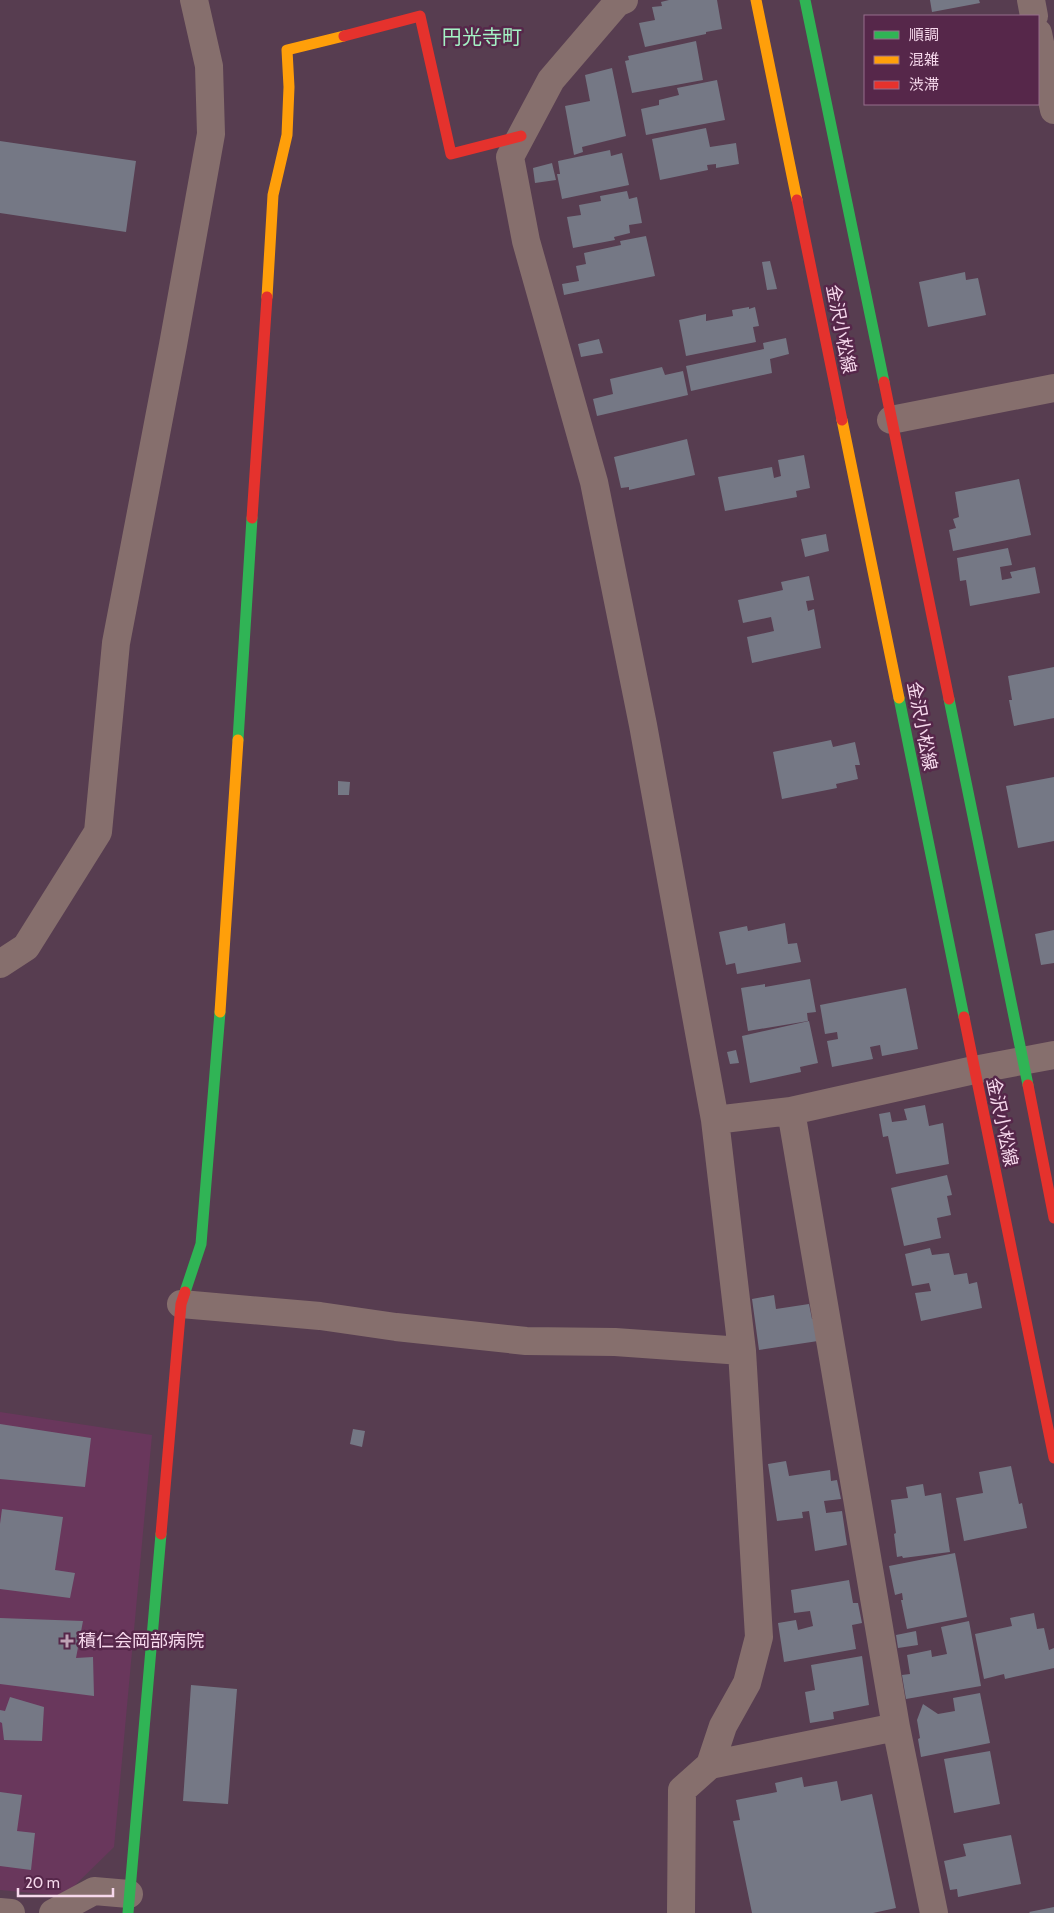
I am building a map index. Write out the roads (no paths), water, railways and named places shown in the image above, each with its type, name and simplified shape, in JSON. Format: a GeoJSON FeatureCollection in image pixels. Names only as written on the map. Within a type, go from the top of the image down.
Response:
{"type":"FeatureCollection","features":[{"type":"Feature","properties":{"kind":"main road","name":"金沢小松線"},"geometry":{"type":"LineString","coordinates":[[756,0],[1054,1458]]}},
{"type":"Feature","properties":{"kind":"main road","name":"金沢小松線"},"geometry":{"type":"LineString","coordinates":[[805,0],[1024,1062],[1054,1218]]}},
{"type":"Feature","properties":{"kind":"main road"},"geometry":{"type":"LineString","coordinates":[[129,1903],[181,1304],[202,1244],[226,950],[273,195],[287,135],[289,88],[287,50],[420,16],[451,154],[521,136]]}},
{"type":"Feature","properties":{"kind":"street"},"geometry":{"type":"LineString","coordinates":[[0,964],[26,947],[98,832],[116,643],[211,134],[209,66],[194,0]]}},
{"type":"Feature","properties":{"kind":"street"},"geometry":{"type":"LineString","coordinates":[[624,0],[617,3],[551,80],[510,158],[524,232],[594,482],[642,725],[715,1120],[742,1352],[759,1637],[747,1683],[723,1726],[710,1765],[682,1790],[681,1913]]}},
{"type":"Feature","properties":{"kind":"street"},"geometry":{"type":"LineString","coordinates":[[1031,0],[1034,15]]}},
{"type":"Feature","properties":{"kind":"street"},"geometry":{"type":"LineString","coordinates":[[1039,38],[1054,110]]}},
{"type":"Feature","properties":{"kind":"street"},"geometry":{"type":"LineString","coordinates":[[891,420],[1054,388]]}},
{"type":"Feature","properties":{"kind":"street"},"geometry":{"type":"LineString","coordinates":[[715,1120],[791,1111],[974,1070],[1054,1056]]}},
{"type":"Feature","properties":{"kind":"street"},"geometry":{"type":"LineString","coordinates":[[791,1111],[896,1727],[934,1913]]}},
{"type":"Feature","properties":{"kind":"street"},"geometry":{"type":"LineString","coordinates":[[181,1304],[320,1316],[396,1327],[526,1341],[615,1342],[742,1352]]}},
{"type":"Feature","properties":{"kind":"street"},"geometry":{"type":"LineString","coordinates":[[710,1765],[896,1727]]}},
{"type":"Feature","properties":{"kind":"street"},"geometry":{"type":"LineString","coordinates":[[53,1913],[72,1906],[94,1891],[129,1903]]}},
{"type":"Feature","properties":{"kind":"street"},"geometry":{"type":"LineString","coordinates":[[0,1912],[11,1913]]}},
{"type":"Feature","properties":{"kind":"place","name":"積仁会岡部病院"},"geometry":{"type":"Point","coordinates":[67,1641]}},
{"type":"Feature","properties":{"kind":"district","name":"円光寺町"},"geometry":{"type":"Point","coordinates":[482,37]}}]}
